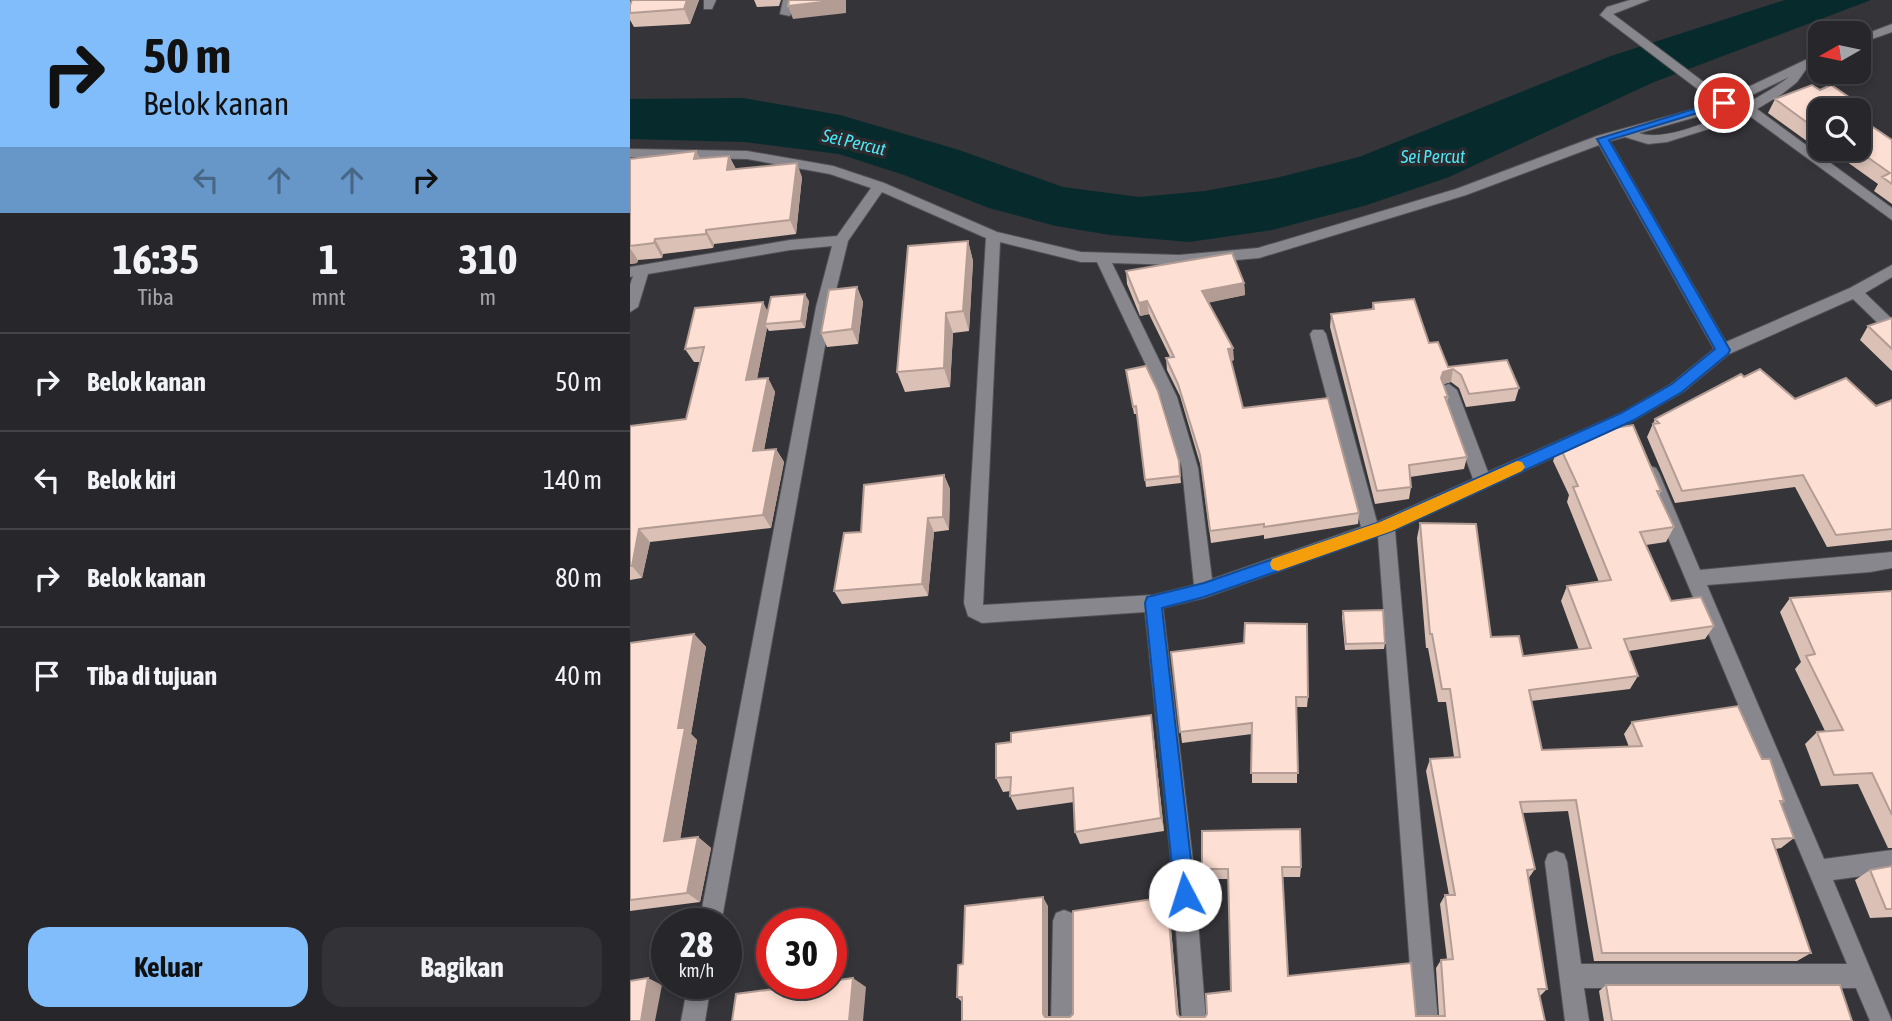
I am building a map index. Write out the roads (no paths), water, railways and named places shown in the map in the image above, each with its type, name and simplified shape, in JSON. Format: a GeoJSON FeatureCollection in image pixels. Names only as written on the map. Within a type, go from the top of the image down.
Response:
{"type":"FeatureCollection","features":[{"type":"Feature","properties":{"kind":"street"},"geometry":{"type":"LineString","coordinates":[[786,14],[789,0]]}},
{"type":"Feature","properties":{"kind":"street"},"geometry":{"type":"LineString","coordinates":[[1643,0],[1606,12],[1609,18],[1724,103]]}},
{"type":"Feature","properties":{"kind":"street"},"geometry":{"type":"LineString","coordinates":[[1871,36],[1892,28]]}},
{"type":"Feature","properties":{"kind":"street"},"geometry":{"type":"LineString","coordinates":[[630,153],[747,155],[833,170],[993,236],[1103,259],[1179,260],[1259,253],[1461,192],[1602,139],[1724,103],[1808,62]]}},
{"type":"Feature","properties":{"kind":"street"},"geometry":{"type":"LineString","coordinates":[[1626,132],[1640,139],[1661,139],[1750,110],[1796,80],[1802,65]]}},
{"type":"Feature","properties":{"kind":"street"},"geometry":{"type":"LineString","coordinates":[[1750,110],[1892,215]]}},
{"type":"Feature","properties":{"kind":"street"},"geometry":{"type":"LineString","coordinates":[[1602,139],[1723,350]]}},
{"type":"Feature","properties":{"kind":"street"},"geometry":{"type":"LineString","coordinates":[[713,908],[824,307],[841,240],[879,187]]}},
{"type":"Feature","properties":{"kind":"street"},"geometry":{"type":"LineString","coordinates":[[993,236],[973,603],[975,610],[982,615],[1153,603],[1204,590],[1378,529],[1627,417],[1677,388],[1723,350],[1856,292],[1892,270]]}},
{"type":"Feature","properties":{"kind":"street"},"geometry":{"type":"LineString","coordinates":[[630,307],[636,271],[790,245],[841,240]]}},
{"type":"Feature","properties":{"kind":"street"},"geometry":{"type":"LineString","coordinates":[[1103,259],[1169,397],[1190,468],[1204,590]]}},
{"type":"Feature","properties":{"kind":"street"},"geometry":{"type":"LineString","coordinates":[[1856,292],[1892,328]]}},
{"type":"Feature","properties":{"kind":"street"},"geometry":{"type":"LineString","coordinates":[[1318,334],[1378,529],[1426,1021]]}},
{"type":"Feature","properties":{"kind":"street"},"geometry":{"type":"LineString","coordinates":[[1448,390],[1483,483]]}},
{"type":"Feature","properties":{"kind":"street"},"geometry":{"type":"LineString","coordinates":[[1627,417],[1882,1021]]}},
{"type":"Feature","properties":{"kind":"street"},"geometry":{"type":"LineString","coordinates":[[1695,578],[1892,560]]}},
{"type":"Feature","properties":{"kind":"street"},"geometry":{"type":"LineString","coordinates":[[1153,603],[1183,870],[1194,1021]]}},
{"type":"Feature","properties":{"kind":"street"},"geometry":{"type":"LineString","coordinates":[[1818,871],[1892,861]]}},
{"type":"Feature","properties":{"kind":"street"},"geometry":{"type":"LineString","coordinates":[[1556,862],[1577,1021]]}},
{"type":"Feature","properties":{"kind":"street"},"geometry":{"type":"LineString","coordinates":[[1063,1021],[1064,921]]}},
{"type":"Feature","properties":{"kind":"street"},"geometry":{"type":"LineString","coordinates":[[1571,976],[1863,976]]}},
{"type":"Feature","properties":{"kind":"street"},"geometry":{"type":"LineString","coordinates":[[693,1021],[697,999]]}},
{"type":"Feature","properties":{"kind":"water","name":"Sei Percut"},"geometry":{"type":"Polygon","coordinates":[[[1785,0],[1871,0],[1815,21],[1808,21],[1808,24],[1654,82],[1449,177],[1367,205],[1272,230],[1189,242],[1110,235],[1056,226],[989,208],[904,175],[839,154],[745,142],[630,139],[630,99],[743,98],[840,115],[959,150],[1063,187],[1139,197],[1205,191],[1276,178],[1359,157],[1611,56],[1785,0]]]}}]}
